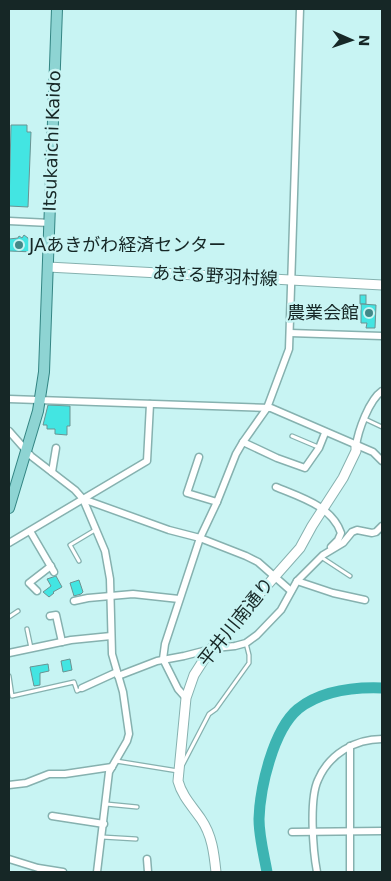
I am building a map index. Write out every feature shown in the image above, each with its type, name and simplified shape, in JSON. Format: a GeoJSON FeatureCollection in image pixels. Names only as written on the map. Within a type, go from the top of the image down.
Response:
{"type":"FeatureCollection","features":[{"type":"Feature","properties":{"kind":"main road","name":"Itsukaichi Kaido"},"geometry":{"type":"LineString","coordinates":[[9,508],[11,495],[27,450],[41,400],[50,223],[57,9]]}},
{"type":"Feature","properties":{"kind":"street"},"geometry":{"type":"LineString","coordinates":[[186,698],[178,689],[163,659],[165,644],[200,538],[217,502],[233,460],[267,408],[289,349],[300,9]]}},
{"type":"Feature","properties":{"kind":"street"},"geometry":{"type":"LineString","coordinates":[[9,222],[50,223]]}},
{"type":"Feature","properties":{"kind":"street","name":"あきる野羽村線"},"geometry":{"type":"LineString","coordinates":[[48,267],[382,285]]}},
{"type":"Feature","properties":{"kind":"street"},"geometry":{"type":"LineString","coordinates":[[290,333],[382,336]]}},
{"type":"Feature","properties":{"kind":"street","name":"平井川南通り"},"geometry":{"type":"LineString","coordinates":[[216,872],[211,839],[202,820],[182,794],[178,781],[186,698],[194,675],[210,650],[273,576],[300,548],[343,478],[356,451],[358,434],[364,419],[378,394],[382,392]]}},
{"type":"Feature","properties":{"kind":"street"},"geometry":{"type":"LineString","coordinates":[[9,400],[267,408],[376,454],[382,461]]}},
{"type":"Feature","properties":{"kind":"street"},"geometry":{"type":"LineString","coordinates":[[9,543],[147,461],[150,404]]}},
{"type":"Feature","properties":{"kind":"street"},"geometry":{"type":"LineString","coordinates":[[9,431],[31,456],[75,490],[83,499],[106,551],[110,579],[112,654],[123,692],[129,734],[109,772],[97,872]]}},
{"type":"Feature","properties":{"kind":"street"},"geometry":{"type":"LineString","coordinates":[[243,442],[277,458],[305,468],[319,448],[325,433]]}},
{"type":"Feature","properties":{"kind":"street"},"geometry":{"type":"LineString","coordinates":[[52,472],[56,448]]}},
{"type":"Feature","properties":{"kind":"street"},"geometry":{"type":"LineString","coordinates":[[199,458],[187,493],[217,502]]}},
{"type":"Feature","properties":{"kind":"street"},"geometry":{"type":"LineString","coordinates":[[82,688],[163,659],[246,643],[257,635],[281,610],[297,581],[338,540],[341,534],[331,516],[309,500],[276,487]]}},
{"type":"Feature","properties":{"kind":"street"},"geometry":{"type":"LineString","coordinates":[[83,499],[169,530],[200,538],[254,560],[291,591]]}},
{"type":"Feature","properties":{"kind":"street"},"geometry":{"type":"LineString","coordinates":[[322,556],[343,543],[352,532],[357,530],[372,533],[382,526]]}},
{"type":"Feature","properties":{"kind":"street"},"geometry":{"type":"LineString","coordinates":[[30,531],[52,569],[29,583],[37,591]]}},
{"type":"Feature","properties":{"kind":"street"},"geometry":{"type":"LineString","coordinates":[[297,581],[365,600]]}},
{"type":"Feature","properties":{"kind":"street"},"geometry":{"type":"LineString","coordinates":[[74,601],[133,594],[179,600]]}},
{"type":"Feature","properties":{"kind":"street"},"geometry":{"type":"LineString","coordinates":[[50,616],[56,615],[62,642]]}},
{"type":"Feature","properties":{"kind":"street"},"geometry":{"type":"LineString","coordinates":[[9,653],[62,642],[112,636]]}},
{"type":"Feature","properties":{"kind":"street"},"geometry":{"type":"LineString","coordinates":[[317,872],[313,852],[313,809],[317,782],[325,767],[340,752],[350,746],[370,739],[382,739]]}},
{"type":"Feature","properties":{"kind":"street"},"geometry":{"type":"LineString","coordinates":[[350,746],[350,872]]}},
{"type":"Feature","properties":{"kind":"street"},"geometry":{"type":"LineString","coordinates":[[9,785],[26,783],[49,774],[65,774],[112,767]]}},
{"type":"Feature","properties":{"kind":"street"},"geometry":{"type":"LineString","coordinates":[[52,816],[104,824]]}},
{"type":"Feature","properties":{"kind":"street"},"geometry":{"type":"LineString","coordinates":[[292,832],[382,832]]}},
{"type":"Feature","properties":{"kind":"street"},"geometry":{"type":"LineString","coordinates":[[147,858],[148,872]]}},
{"type":"Feature","properties":{"kind":"street"},"geometry":{"type":"LineString","coordinates":[[9,859],[38,868],[63,872]]}},
{"type":"Feature","properties":{"kind":"lane"},"geometry":{"type":"LineString","coordinates":[[364,419],[382,427]]}},
{"type":"Feature","properties":{"kind":"lane"},"geometry":{"type":"LineString","coordinates":[[292,436],[319,448]]}},
{"type":"Feature","properties":{"kind":"lane"},"geometry":{"type":"LineString","coordinates":[[80,561],[70,545],[96,529]]}},
{"type":"Feature","properties":{"kind":"lane"},"geometry":{"type":"LineString","coordinates":[[322,556],[350,576]]}},
{"type":"Feature","properties":{"kind":"lane"},"geometry":{"type":"LineString","coordinates":[[9,617],[18,611]]}},
{"type":"Feature","properties":{"kind":"lane"},"geometry":{"type":"LineString","coordinates":[[28,628],[31,649]]}},
{"type":"Feature","properties":{"kind":"lane"},"geometry":{"type":"LineString","coordinates":[[116,761],[178,771],[209,714],[216,709],[249,663],[246,643]]}},
{"type":"Feature","properties":{"kind":"lane"},"geometry":{"type":"LineString","coordinates":[[9,676],[12,696],[74,682],[76,692],[82,688]]}},
{"type":"Feature","properties":{"kind":"lane"},"geometry":{"type":"LineString","coordinates":[[106,804],[137,807]]}},
{"type":"Feature","properties":{"kind":"lane"},"geometry":{"type":"LineString","coordinates":[[102,837],[136,839]]}},
{"type":"Feature","properties":{"kind":"building"},"geometry":{"type":"Polygon","coordinates":[[[11,125],[27,125],[27,132],[31,132],[28,207],[9,206],[11,125]]]}},
{"type":"Feature","properties":{"kind":"building"},"geometry":{"type":"Polygon","coordinates":[[[24,235],[28,238],[34,252],[9,251],[9,239],[18,238],[19,236],[22,238],[24,235]]]}},
{"type":"Feature","properties":{"kind":"building"},"geometry":{"type":"Polygon","coordinates":[[[360,295],[366,295],[366,304],[360,304],[360,295]]]}},
{"type":"Feature","properties":{"kind":"building"},"geometry":{"type":"Polygon","coordinates":[[[361,304],[376,305],[375,328],[366,328],[367,323],[361,323],[361,304]]]}},
{"type":"Feature","properties":{"kind":"building"},"geometry":{"type":"Polygon","coordinates":[[[48,405],[70,406],[70,426],[67,426],[67,435],[55,434],[55,429],[47,429],[47,425],[43,425],[48,405]]]}},
{"type":"Feature","properties":{"kind":"building"},"geometry":{"type":"Polygon","coordinates":[[[56,576],[62,587],[53,592],[49,597],[43,592],[51,586],[47,579],[56,576]]]}},
{"type":"Feature","properties":{"kind":"building"},"geometry":{"type":"Polygon","coordinates":[[[79,580],[83,592],[74,596],[70,583],[79,580]]]}},
{"type":"Feature","properties":{"kind":"building"},"geometry":{"type":"Polygon","coordinates":[[[70,659],[72,670],[63,672],[61,661],[70,659]]]}},
{"type":"Feature","properties":{"kind":"building"},"geometry":{"type":"Polygon","coordinates":[[[48,664],[49,671],[40,673],[40,685],[34,686],[30,667],[48,664]]]}},
{"type":"Feature","properties":{"kind":"waterway"},"geometry":{"type":"LineString","coordinates":[[267,872],[260,832],[260,806],[270,760],[275,745],[289,718],[307,703],[327,694],[349,689],[382,688]]}},
{"type":"Feature","properties":{"kind":"place","name":"JAあきがわ経済センター"},"geometry":{"type":"Point","coordinates":[19,245]}},
{"type":"Feature","properties":{"kind":"place","name":"農業会館"},"geometry":{"type":"Point","coordinates":[369,313]}}]}
